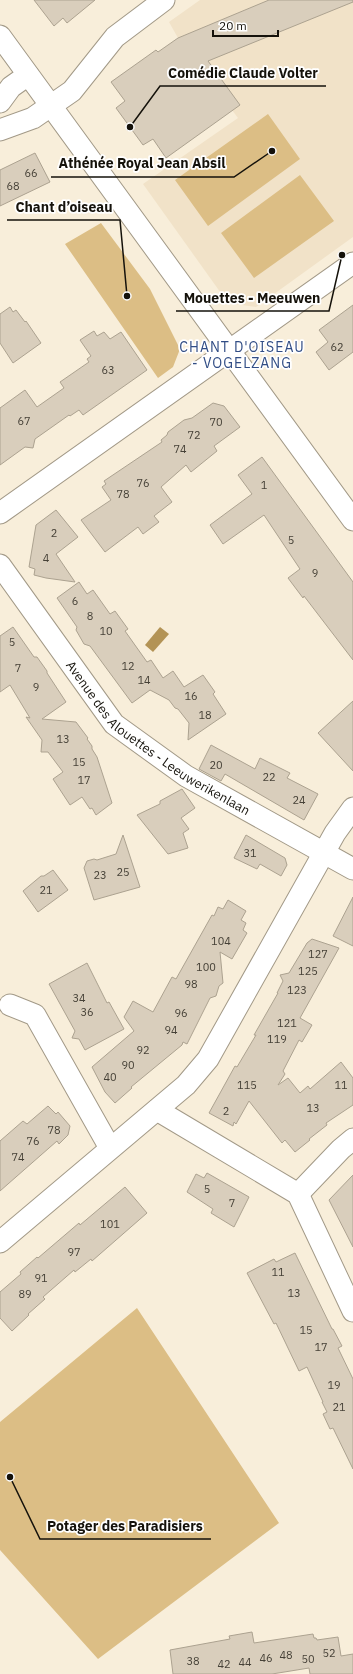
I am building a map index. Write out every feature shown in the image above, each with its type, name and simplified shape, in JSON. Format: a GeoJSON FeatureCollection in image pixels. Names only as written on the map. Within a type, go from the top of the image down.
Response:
{"type":"FeatureCollection","features":[{"type":"Feature","properties":{"kind":"street"},"geometry":{"type":"LineString","coordinates":[[0,130],[33,118],[72,91],[115,37],[164,0]]}},
{"type":"Feature","properties":{"kind":"street"},"geometry":{"type":"LineString","coordinates":[[0,36],[353,520]]}},
{"type":"Feature","properties":{"kind":"street"},"geometry":{"type":"LineString","coordinates":[[0,102],[11,87],[28,75]]}},
{"type":"Feature","properties":{"kind":"street"},"geometry":{"type":"LineString","coordinates":[[0,513],[353,263]]}},
{"type":"Feature","properties":{"kind":"street","name":"Avenue des Alouettes - Leeuwerikenlaan"},"geometry":{"type":"LineString","coordinates":[[0,565],[114,724],[186,776],[353,869]]}},
{"type":"Feature","properties":{"kind":"street"},"geometry":{"type":"LineString","coordinates":[[0,1242],[186,1085],[208,1059],[335,833],[353,808]]}},
{"type":"Feature","properties":{"kind":"street"},"geometry":{"type":"LineString","coordinates":[[10,1005],[36,1015],[110,1148]]}},
{"type":"Feature","properties":{"kind":"street"},"geometry":{"type":"LineString","coordinates":[[157,1110],[298,1194],[353,1311]]}},
{"type":"Feature","properties":{"kind":"street"},"geometry":{"type":"LineString","coordinates":[[298,1194],[353,1139]]}},
{"type":"Feature","properties":{"kind":"shaded area"},"geometry":{"type":"Polygon","coordinates":[[[200,0],[353,0],[353,237],[256,307],[228,303],[143,184],[238,118],[178,38],[169,22],[200,0]]]}},
{"type":"Feature","properties":{"kind":"shaded area"},"geometry":{"type":"Polygon","coordinates":[[[268,114],[300,159],[208,226],[175,180],[268,114]]]}},
{"type":"Feature","properties":{"kind":"shaded area"},"geometry":{"type":"Polygon","coordinates":[[[300,175],[334,221],[254,278],[221,233],[300,175]]]}},
{"type":"Feature","properties":{"kind":"shaded area"},"geometry":{"type":"Polygon","coordinates":[[[101,223],[150,289],[180,349],[173,367],[158,378],[65,244],[101,223]]]}},
{"type":"Feature","properties":{"kind":"shaded area"},"geometry":{"type":"Polygon","coordinates":[[[160,627],[169,634],[153,652],[145,645],[160,627]]]}},
{"type":"Feature","properties":{"kind":"shaded area"},"geometry":{"type":"Polygon","coordinates":[[[137,1308],[279,1523],[98,1659],[0,1550],[0,1422],[137,1308]]]}},
{"type":"Feature","properties":{"kind":"building"},"geometry":{"type":"Polygon","coordinates":[[[34,0],[95,0],[67,23],[63,18],[54,26],[34,0]]]}},
{"type":"Feature","properties":{"kind":"building"},"geometry":{"type":"Polygon","coordinates":[[[269,0],[353,0],[353,2],[208,61],[240,105],[166,158],[153,139],[143,145],[116,108],[125,101],[111,82],[156,50],[158,52],[178,38],[269,0]]]}},
{"type":"Feature","properties":{"kind":"building"},"geometry":{"type":"Polygon","coordinates":[[[35,153],[50,182],[0,206],[0,170],[35,153]]]}},
{"type":"Feature","properties":{"kind":"building"},"geometry":{"type":"Polygon","coordinates":[[[353,305],[353,352],[329,370],[316,352],[328,342],[319,330],[353,305]]]}},
{"type":"Feature","properties":{"kind":"building"},"geometry":{"type":"Polygon","coordinates":[[[10,307],[13,312],[16,310],[25,322],[26,321],[41,343],[13,363],[0,343],[0,314],[10,307]]]}},
{"type":"Feature","properties":{"kind":"building"},"geometry":{"type":"Polygon","coordinates":[[[94,331],[97,336],[104,332],[110,339],[121,332],[147,370],[83,415],[79,410],[70,416],[69,415],[35,439],[33,448],[25,447],[0,465],[0,408],[25,390],[37,407],[64,388],[60,382],[89,362],[87,359],[91,356],[80,340],[94,331]]]}},
{"type":"Feature","properties":{"kind":"building"},"geometry":{"type":"Polygon","coordinates":[[[213,403],[224,406],[240,427],[214,446],[217,451],[191,472],[186,465],[161,487],[172,502],[154,516],[159,522],[143,534],[138,527],[105,552],[81,520],[111,500],[102,487],[106,484],[104,481],[162,442],[161,440],[167,435],[168,432],[184,420],[192,418],[213,403]]]}},
{"type":"Feature","properties":{"kind":"building"},"geometry":{"type":"Polygon","coordinates":[[[262,457],[353,582],[353,660],[304,596],[303,598],[288,578],[300,569],[264,515],[223,544],[210,525],[252,494],[238,475],[262,457]]]}},
{"type":"Feature","properties":{"kind":"building"},"geometry":{"type":"Polygon","coordinates":[[[56,510],[78,537],[56,554],[75,582],[34,575],[35,569],[29,567],[36,525],[56,510]]]}},
{"type":"Feature","properties":{"kind":"building"},"geometry":{"type":"Polygon","coordinates":[[[79,582],[87,594],[93,590],[110,614],[115,611],[128,629],[125,631],[147,662],[151,660],[163,678],[173,671],[184,687],[203,675],[215,692],[213,694],[226,714],[188,740],[189,723],[169,700],[150,690],[132,703],[90,646],[84,644],[76,630],[77,627],[57,598],[79,582]]]}},
{"type":"Feature","properties":{"kind":"building"},"geometry":{"type":"Polygon","coordinates":[[[13,627],[34,657],[37,657],[47,671],[66,702],[42,719],[76,722],[88,738],[87,739],[97,757],[112,803],[96,815],[82,797],[70,805],[53,779],[63,772],[48,752],[41,752],[42,740],[26,717],[30,718],[10,685],[0,692],[0,636],[13,627]]]}},
{"type":"Feature","properties":{"kind":"building"},"geometry":{"type":"Polygon","coordinates":[[[353,701],[353,771],[318,733],[353,701]]]}},
{"type":"Feature","properties":{"kind":"building"},"geometry":{"type":"Polygon","coordinates":[[[211,745],[255,769],[260,758],[290,773],[287,778],[318,794],[304,820],[225,774],[221,781],[199,769],[211,745]]]}},
{"type":"Feature","properties":{"kind":"building"},"geometry":{"type":"Polygon","coordinates":[[[182,789],[195,808],[181,818],[189,829],[183,833],[188,848],[168,854],[137,815],[160,804],[160,801],[182,789]]]}},
{"type":"Feature","properties":{"kind":"building"},"geometry":{"type":"Polygon","coordinates":[[[123,835],[140,887],[94,900],[84,868],[87,861],[94,859],[97,860],[116,854],[123,835]]]}},
{"type":"Feature","properties":{"kind":"building"},"geometry":{"type":"Polygon","coordinates":[[[246,835],[285,858],[287,865],[281,876],[260,864],[257,869],[234,858],[246,835]]]}},
{"type":"Feature","properties":{"kind":"building"},"geometry":{"type":"Polygon","coordinates":[[[53,870],[68,890],[38,912],[23,891],[41,876],[44,876],[53,870]]]}},
{"type":"Feature","properties":{"kind":"building"},"geometry":{"type":"Polygon","coordinates":[[[353,897],[353,946],[333,936],[353,897]]]}},
{"type":"Feature","properties":{"kind":"building"},"geometry":{"type":"Polygon","coordinates":[[[228,900],[246,911],[241,920],[246,923],[243,930],[247,933],[232,959],[220,952],[223,983],[219,986],[216,996],[210,998],[187,1044],[183,1042],[182,1045],[131,1087],[132,1088],[115,1103],[105,1092],[92,1067],[134,1031],[124,1017],[133,1001],[153,1012],[172,977],[176,979],[212,915],[214,916],[218,907],[223,909],[228,900]]]}},
{"type":"Feature","properties":{"kind":"building"},"geometry":{"type":"Polygon","coordinates":[[[312,939],[339,948],[300,1018],[312,1025],[302,1042],[299,1040],[283,1071],[285,1074],[278,1085],[288,1078],[300,1093],[308,1086],[310,1089],[341,1062],[353,1078],[353,1105],[326,1123],[327,1125],[295,1152],[285,1140],[282,1143],[249,1101],[236,1124],[234,1122],[233,1126],[209,1113],[235,1066],[237,1067],[256,1035],[254,1035],[278,993],[283,981],[280,975],[289,973],[307,943],[312,939]]]}},
{"type":"Feature","properties":{"kind":"building"},"geometry":{"type":"Polygon","coordinates":[[[87,963],[107,1003],[109,1002],[124,1029],[85,1050],[79,1039],[72,1038],[75,1031],[49,984],[87,963]]]}},
{"type":"Feature","properties":{"kind":"building"},"geometry":{"type":"Polygon","coordinates":[[[48,1106],[56,1114],[58,1112],[70,1126],[68,1135],[59,1144],[57,1141],[0,1191],[0,1141],[23,1121],[27,1124],[48,1106]]]}},
{"type":"Feature","properties":{"kind":"building"},"geometry":{"type":"Polygon","coordinates":[[[207,1173],[249,1197],[234,1227],[211,1213],[213,1209],[187,1192],[196,1174],[204,1178],[207,1173]]]}},
{"type":"Feature","properties":{"kind":"building"},"geometry":{"type":"Polygon","coordinates":[[[353,1175],[353,1247],[329,1200],[353,1175]]]}},
{"type":"Feature","properties":{"kind":"building"},"geometry":{"type":"Polygon","coordinates":[[[125,1187],[147,1213],[92,1261],[91,1259],[75,1272],[74,1270],[43,1297],[45,1299],[12,1331],[0,1318],[0,1292],[21,1274],[20,1272],[37,1257],[38,1258],[79,1223],[80,1225],[125,1187]]]}},
{"type":"Feature","properties":{"kind":"building"},"geometry":{"type":"Polygon","coordinates":[[[295,1253],[332,1329],[342,1346],[338,1348],[353,1379],[353,1469],[333,1428],[330,1429],[323,1414],[327,1412],[307,1367],[299,1371],[276,1323],[274,1324],[247,1273],[274,1259],[276,1262],[295,1253]]]}},
{"type":"Feature","properties":{"kind":"building"},"geometry":{"type":"Polygon","coordinates":[[[252,1632],[254,1643],[313,1634],[314,1638],[317,1640],[338,1637],[341,1656],[353,1654],[353,1674],[310,1674],[309,1668],[272,1674],[173,1674],[170,1650],[230,1639],[229,1636],[252,1632]]]}},
{"type":"Feature","properties":{"kind":"place","name":"Comédie Claude Volter"},"geometry":{"type":"Point","coordinates":[130,127]}},
{"type":"Feature","properties":{"kind":"place","name":"Athénée Royal Jean Absil"},"geometry":{"type":"Point","coordinates":[272,151]}},
{"type":"Feature","properties":{"kind":"place","name":"Mouettes - Meeuwen"},"geometry":{"type":"Point","coordinates":[342,255]}},
{"type":"Feature","properties":{"kind":"place","name":"Chant d’oiseau"},"geometry":{"type":"Point","coordinates":[127,296]}},
{"type":"Feature","properties":{"kind":"place","name":"Potager des Paradisiers"},"geometry":{"type":"Point","coordinates":[10,1477]}},
{"type":"Feature","properties":{"kind":"district","name":"CHANT D'OISEAU - VOGELZANG"},"geometry":{"type":"Point","coordinates":[242,356]}}]}
